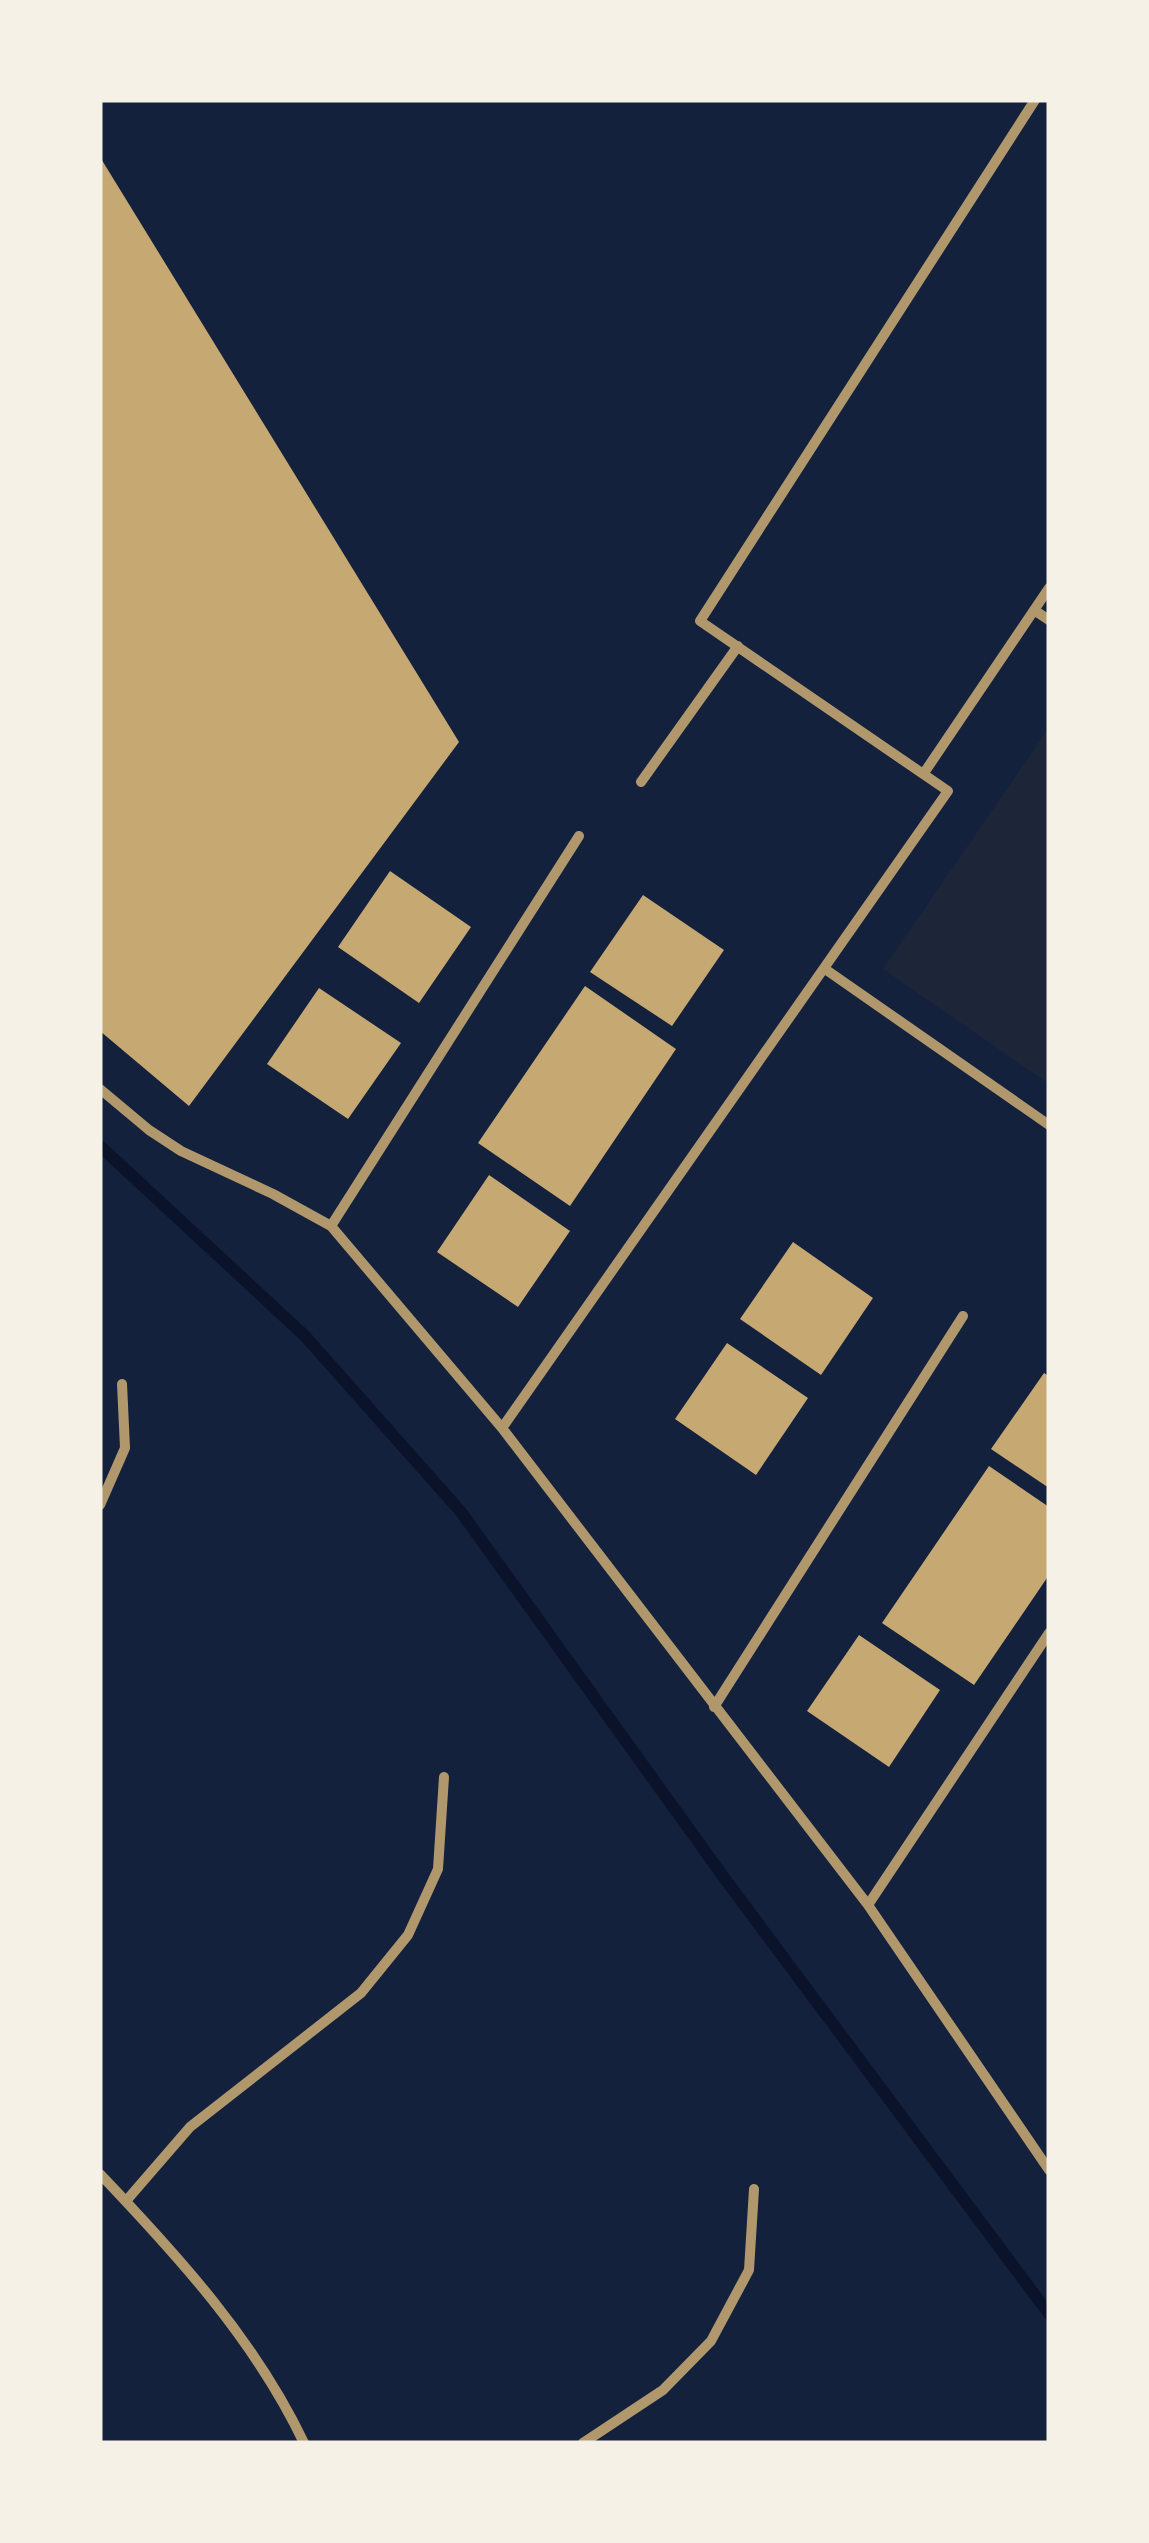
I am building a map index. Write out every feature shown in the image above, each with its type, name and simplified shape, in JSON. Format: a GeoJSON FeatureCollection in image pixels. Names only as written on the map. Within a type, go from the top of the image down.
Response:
{"type":"FeatureCollection","features":[{"type":"Feature","properties":{"kind":"street"},"geometry":{"type":"LineString","coordinates":[[502,1428],[948,791],[700,621],[1035,100]]}},
{"type":"Feature","properties":{"kind":"street"},"geometry":{"type":"LineString","coordinates":[[924,773],[1049,588]]}},
{"type":"Feature","properties":{"kind":"street"},"geometry":{"type":"LineString","coordinates":[[1034,610],[1049,620]]}},
{"type":"Feature","properties":{"kind":"street"},"geometry":{"type":"LineString","coordinates":[[641,782],[738,646]]}},
{"type":"Feature","properties":{"kind":"street"},"geometry":{"type":"LineString","coordinates":[[330,1226],[579,836]]}},
{"type":"Feature","properties":{"kind":"street"},"geometry":{"type":"LineString","coordinates":[[826,968],[1049,1125]]}},
{"type":"Feature","properties":{"kind":"street"},"geometry":{"type":"LineString","coordinates":[[100,1089],[148,1130],[180,1151],[273,1194],[330,1226],[502,1428],[868,1906],[1049,2170]]}},
{"type":"Feature","properties":{"kind":"street"},"geometry":{"type":"LineString","coordinates":[[714,1708],[963,1316]]}},
{"type":"Feature","properties":{"kind":"street"},"geometry":{"type":"LineString","coordinates":[[100,1505],[125,1448],[122,1384]]}},
{"type":"Feature","properties":{"kind":"street"},"geometry":{"type":"LineString","coordinates":[[868,1906],[1049,1633]]}},
{"type":"Feature","properties":{"kind":"street"},"geometry":{"type":"LineString","coordinates":[[126,2202],[190,2127],[361,1993],[408,1934],[438,1869],[444,1777]]}},
{"type":"Feature","properties":{"kind":"street"},"geometry":{"type":"LineString","coordinates":[[100,2174],[234,2324],[281,2394],[304,2443]]}},
{"type":"Feature","properties":{"kind":"street"},"geometry":{"type":"LineString","coordinates":[[582,2443],[663,2390],[711,2341],[749,2270],[754,2190]]}},
{"type":"Feature","properties":{"kind":"shaded area"},"geometry":{"type":"Polygon","coordinates":[[[1049,728],[1049,1084],[883,969],[1049,728]]]}},
{"type":"Feature","properties":{"kind":"building"},"geometry":{"type":"Polygon","coordinates":[[[100,157],[459,742],[189,1106],[100,1031],[100,157]]]}},
{"type":"Feature","properties":{"kind":"building"},"geometry":{"type":"Polygon","coordinates":[[[390,871],[471,927],[419,1003],[338,947],[390,871]]]}},
{"type":"Feature","properties":{"kind":"building"},"geometry":{"type":"Polygon","coordinates":[[[643,895],[724,950],[672,1026],[590,972],[643,895]]]}},
{"type":"Feature","properties":{"kind":"building"},"geometry":{"type":"Polygon","coordinates":[[[585,986],[676,1049],[570,1206],[478,1143],[585,986]]]}},
{"type":"Feature","properties":{"kind":"building"},"geometry":{"type":"Polygon","coordinates":[[[319,988],[401,1043],[348,1119],[267,1064],[319,988]]]}},
{"type":"Feature","properties":{"kind":"building"},"geometry":{"type":"Polygon","coordinates":[[[489,1175],[570,1231],[518,1307],[437,1252],[489,1175]]]}},
{"type":"Feature","properties":{"kind":"building"},"geometry":{"type":"Polygon","coordinates":[[[793,1242],[873,1298],[821,1375],[740,1319],[793,1242]]]}},
{"type":"Feature","properties":{"kind":"building"},"geometry":{"type":"Polygon","coordinates":[[[727,1343],[808,1398],[756,1475],[675,1419],[727,1343]]]}},
{"type":"Feature","properties":{"kind":"building"},"geometry":{"type":"Polygon","coordinates":[[[1044,1373],[1049,1376],[1049,1488],[991,1449],[1044,1373]]]}},
{"type":"Feature","properties":{"kind":"building"},"geometry":{"type":"Polygon","coordinates":[[[989,1466],[1049,1507],[1049,1575],[974,1685],[882,1623],[989,1466]]]}},
{"type":"Feature","properties":{"kind":"building"},"geometry":{"type":"Polygon","coordinates":[[[859,1635],[940,1690],[889,1767],[807,1711],[859,1635]]]}},
{"type":"Feature","properties":{"kind":"waterway"},"geometry":{"type":"LineString","coordinates":[[100,1146],[305,1336],[461,1512],[725,1879],[1049,2314]]}}]}
